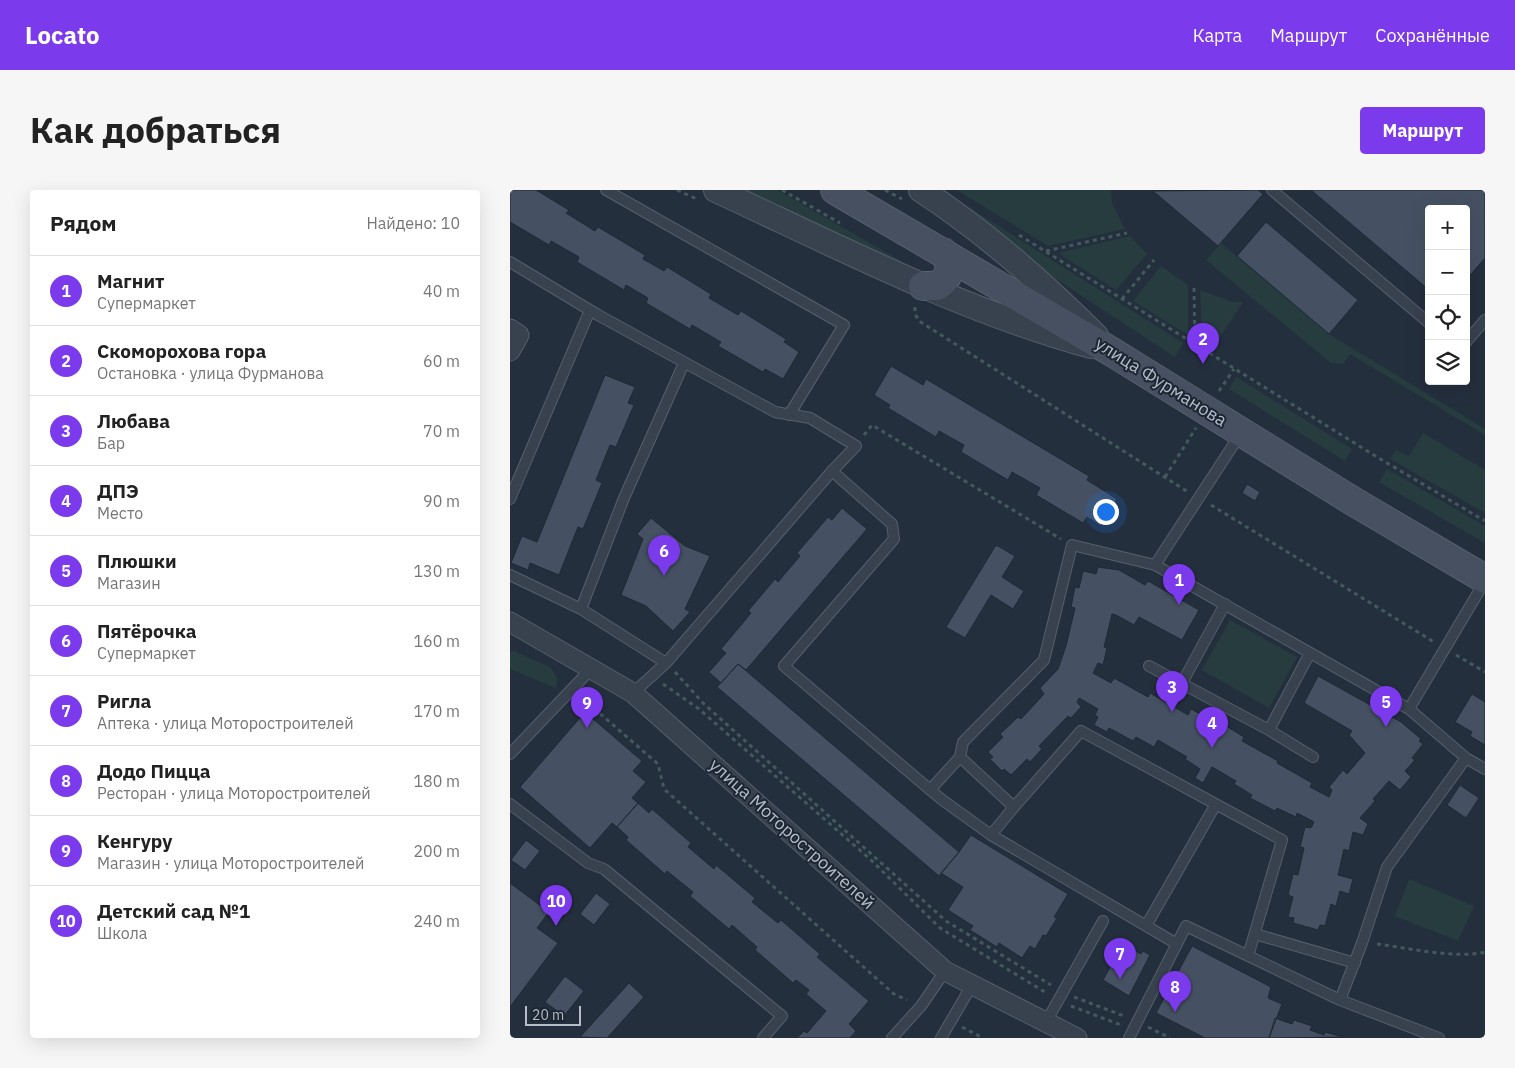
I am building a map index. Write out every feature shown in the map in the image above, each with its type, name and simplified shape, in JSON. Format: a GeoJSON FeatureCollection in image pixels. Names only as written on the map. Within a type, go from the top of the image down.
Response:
{"type":"FeatureCollection","features":[{"type":"Feature","properties":{"kind":"main road","name":"улица Фурманова"},"geometry":{"type":"LineString","coordinates":[[835,190],[944,252],[1112,352],[1351,500],[1485,580]]}},
{"type":"Feature","properties":{"kind":"main road"},"geometry":{"type":"LineString","coordinates":[[922,286],[938,286],[947,277],[950,271],[944,252]]}},
{"type":"Feature","properties":{"kind":"street"},"geometry":{"type":"LineString","coordinates":[[716,190],[922,286],[968,305],[1053,336],[1112,352]]}},
{"type":"Feature","properties":{"kind":"street"},"geometry":{"type":"LineString","coordinates":[[921,190],[1013,258],[1057,297],[1112,352]]}},
{"type":"Feature","properties":{"kind":"street"},"geometry":{"type":"LineString","coordinates":[[944,252],[958,252],[968,244],[970,231],[966,223]]}},
{"type":"Feature","properties":{"kind":"street"},"geometry":{"type":"LineString","coordinates":[[510,329],[519,335],[510,351]]}},
{"type":"Feature","properties":{"kind":"street","name":"улица Моторостроителей"},"geometry":{"type":"LineString","coordinates":[[510,624],[633,693],[945,971],[1077,1038]]}},
{"type":"Feature","properties":{"kind":"lane"},"geometry":{"type":"LineString","coordinates":[[606,190],[844,325],[789,415]]}},
{"type":"Feature","properties":{"kind":"lane"},"geometry":{"type":"LineString","coordinates":[[1272,190],[1425,320]]}},
{"type":"Feature","properties":{"kind":"lane"},"geometry":{"type":"LineString","coordinates":[[510,262],[590,310],[775,412],[810,418],[856,446],[832,471],[666,663],[633,693]]}},
{"type":"Feature","properties":{"kind":"lane"},"geometry":{"type":"LineString","coordinates":[[510,499],[590,310]]}},
{"type":"Feature","properties":{"kind":"lane"},"geometry":{"type":"LineString","coordinates":[[1468,340],[1485,320]]}},
{"type":"Feature","properties":{"kind":"lane"},"geometry":{"type":"LineString","coordinates":[[581,609],[624,498],[684,363]]}},
{"type":"Feature","properties":{"kind":"lane"},"geometry":{"type":"LineString","coordinates":[[1155,565],[1241,432]]}},
{"type":"Feature","properties":{"kind":"lane"},"geometry":{"type":"LineString","coordinates":[[832,471],[892,524],[894,539],[784,666],[930,790],[991,835],[1177,944]]}},
{"type":"Feature","properties":{"kind":"lane"},"geometry":{"type":"LineString","coordinates":[[930,790],[960,757],[963,742],[1044,660],[1072,545],[1155,565],[1408,709],[1466,758],[1485,770]]}},
{"type":"Feature","properties":{"kind":"lane"},"geometry":{"type":"LineString","coordinates":[[510,574],[581,609],[666,663]]}},
{"type":"Feature","properties":{"kind":"lane"},"geometry":{"type":"LineString","coordinates":[[1408,709],[1485,580]]}},
{"type":"Feature","properties":{"kind":"lane"},"geometry":{"type":"LineString","coordinates":[[1182,683],[1225,604]]}},
{"type":"Feature","properties":{"kind":"lane"},"geometry":{"type":"LineString","coordinates":[[1270,730],[1310,653]]}},
{"type":"Feature","properties":{"kind":"lane"},"geometry":{"type":"LineString","coordinates":[[1149,666],[1270,730],[1313,756]]}},
{"type":"Feature","properties":{"kind":"lane"},"geometry":{"type":"LineString","coordinates":[[510,754],[591,669]]}},
{"type":"Feature","properties":{"kind":"lane"},"geometry":{"type":"LineString","coordinates":[[991,835],[1081,731],[1282,840],[1248,956]]}},
{"type":"Feature","properties":{"kind":"lane"},"geometry":{"type":"LineString","coordinates":[[960,757],[1014,807]]}},
{"type":"Feature","properties":{"kind":"lane"},"geometry":{"type":"LineString","coordinates":[[1340,1000],[1388,867],[1466,758]]}},
{"type":"Feature","properties":{"kind":"lane"},"geometry":{"type":"LineString","coordinates":[[510,804],[588,863],[604,869],[782,1016],[762,1038]]}},
{"type":"Feature","properties":{"kind":"lane"},"geometry":{"type":"LineString","coordinates":[[1146,926],[1216,804]]}},
{"type":"Feature","properties":{"kind":"lane"},"geometry":{"type":"LineString","coordinates":[[1046,1022],[1103,921]]}},
{"type":"Feature","properties":{"kind":"lane"},"geometry":{"type":"LineString","coordinates":[[1133,1029],[1186,926],[1340,1000],[1439,1038]]}},
{"type":"Feature","properties":{"kind":"lane"},"geometry":{"type":"LineString","coordinates":[[1255,934],[1354,963]]}},
{"type":"Feature","properties":{"kind":"lane"},"geometry":{"type":"LineString","coordinates":[[892,1038],[921,1006],[945,971]]}},
{"type":"Feature","properties":{"kind":"lane"},"geometry":{"type":"LineString","coordinates":[[941,1038],[972,985]]}},
{"type":"Feature","properties":{"kind":"path"},"geometry":{"type":"LineString","coordinates":[[1013,231],[1377,457],[1485,521]]}},
{"type":"Feature","properties":{"kind":"path"},"geometry":{"type":"LineString","coordinates":[[1046,251],[1127,233]]}},
{"type":"Feature","properties":{"kind":"path"},"geometry":{"type":"LineString","coordinates":[[1122,299],[1154,260]]}},
{"type":"Feature","properties":{"kind":"path"},"geometry":{"type":"LineString","coordinates":[[1194,288],[1195,344]]}},
{"type":"Feature","properties":{"kind":"path"},"geometry":{"type":"LineString","coordinates":[[856,446],[872,425],[1072,545]]}},
{"type":"Feature","properties":{"kind":"path"},"geometry":{"type":"LineString","coordinates":[[666,663],[704,704],[946,921],[1060,996],[1133,1029]]}},
{"type":"Feature","properties":{"kind":"path"},"geometry":{"type":"LineString","coordinates":[[652,676],[699,709],[871,860],[940,928],[1060,996],[1133,1029],[1170,1038]]}},
{"type":"Feature","properties":{"kind":"path"},"geometry":{"type":"LineString","coordinates":[[572,689],[658,764],[664,789],[894,994],[921,1006]]}},
{"type":"Feature","properties":{"kind":"path"},"geometry":{"type":"LineString","coordinates":[[1362,943],[1454,954],[1485,952]]}},
{"type":"Feature","properties":{"kind":"path"},"geometry":{"type":"LineString","coordinates":[[951,1021],[983,1038]]}},
{"type":"Feature","properties":{"kind":"green space"},"geometry":{"type":"Polygon","coordinates":[[[742,190],[777,190],[912,267],[907,267],[742,190]]]}},
{"type":"Feature","properties":{"kind":"green space"},"geometry":{"type":"Polygon","coordinates":[[[957,190],[1111,190],[1112,203],[1125,229],[1048,246],[957,190]]]}},
{"type":"Feature","properties":{"kind":"green space"},"geometry":{"type":"Polygon","coordinates":[[[967,206],[1183,343],[1175,357],[1036,266],[965,209],[967,206]]]}},
{"type":"Feature","properties":{"kind":"green space"},"geometry":{"type":"Polygon","coordinates":[[[1130,236],[1147,254],[1116,290],[1058,253],[1130,236]]]}},
{"type":"Feature","properties":{"kind":"green space"},"geometry":{"type":"Polygon","coordinates":[[[1221,243],[1329,334],[1485,429],[1485,435],[1350,354],[1343,364],[1331,363],[1206,260],[1221,243]]]}},
{"type":"Feature","properties":{"kind":"green space"},"geometry":{"type":"Polygon","coordinates":[[[1161,266],[1188,285],[1188,335],[1133,301],[1161,266]]]}},
{"type":"Feature","properties":{"kind":"green space"},"geometry":{"type":"Polygon","coordinates":[[[1200,290],[1233,302],[1243,302],[1212,350],[1202,344],[1200,290]]]}},
{"type":"Feature","properties":{"kind":"green space"},"geometry":{"type":"Polygon","coordinates":[[[1236,377],[1352,449],[1345,461],[1229,389],[1236,377]]]}},
{"type":"Feature","properties":{"kind":"green space"},"geometry":{"type":"Polygon","coordinates":[[[1423,433],[1485,470],[1485,513],[1390,459],[1396,450],[1409,456],[1423,433]]]}},
{"type":"Feature","properties":{"kind":"green space"},"geometry":{"type":"Polygon","coordinates":[[[1387,469],[1485,526],[1485,543],[1379,482],[1387,469]]]}},
{"type":"Feature","properties":{"kind":"green space"},"geometry":{"type":"Polygon","coordinates":[[[1230,620],[1297,657],[1269,708],[1202,670],[1230,620]]]}},
{"type":"Feature","properties":{"kind":"green space"},"geometry":{"type":"Polygon","coordinates":[[[514,651],[550,667],[557,677],[556,688],[510,669],[510,652],[514,651]]]}},
{"type":"Feature","properties":{"kind":"green space"},"geometry":{"type":"Polygon","coordinates":[[[1409,879],[1474,906],[1458,941],[1395,916],[1409,879]]]}},
{"type":"Feature","properties":{"kind":"building"},"geometry":{"type":"Polygon","coordinates":[[[510,190],[536,190],[569,210],[566,213],[595,231],[598,227],[645,255],[643,259],[664,271],[667,267],[711,294],[709,298],[738,315],[741,311],[786,339],[784,342],[799,352],[783,379],[765,369],[763,372],[718,346],[721,342],[692,325],[690,329],[646,303],[648,298],[626,285],[624,290],[577,262],[579,257],[551,241],[549,245],[510,222],[510,190]]]}},
{"type":"Feature","properties":{"kind":"building"},"geometry":{"type":"Polygon","coordinates":[[[1258,190],[1263,194],[1218,246],[1153,191],[1258,190]]]}},
{"type":"Feature","properties":{"kind":"building"},"geometry":{"type":"Polygon","coordinates":[[[1311,190],[1485,190],[1485,258],[1470,275],[1470,205],[1425,205],[1425,287],[1311,190]]]}},
{"type":"Feature","properties":{"kind":"building"},"geometry":{"type":"Polygon","coordinates":[[[1266,222],[1358,300],[1329,334],[1237,256],[1266,222]]]}},
{"type":"Feature","properties":{"kind":"building"},"geometry":{"type":"Polygon","coordinates":[[[891,366],[923,385],[926,379],[1089,476],[1087,480],[1117,499],[1101,526],[1087,517],[1083,523],[1036,495],[1040,488],[1012,472],[1008,480],[961,452],[964,445],[939,431],[936,437],[888,408],[890,405],[874,395],[891,366]]]}},
{"type":"Feature","properties":{"kind":"building"},"geometry":{"type":"Polygon","coordinates":[[[605,375],[635,387],[628,403],[634,405],[616,447],[610,445],[596,480],[602,483],[583,529],[578,527],[559,575],[530,563],[528,570],[511,563],[522,536],[537,542],[605,375]]]}},
{"type":"Feature","properties":{"kind":"building"},"geometry":{"type":"Polygon","coordinates":[[[1247,484],[1260,492],[1255,501],[1242,493],[1247,484]]]}},
{"type":"Feature","properties":{"kind":"building"},"geometry":{"type":"Polygon","coordinates":[[[842,508],[867,529],[746,670],[738,664],[721,683],[709,672],[726,653],[721,649],[751,613],[748,611],[775,579],[778,582],[800,556],[797,553],[828,517],[832,520],[842,508]]]}},
{"type":"Feature","properties":{"kind":"building"},"geometry":{"type":"Polygon","coordinates":[[[651,518],[685,546],[710,556],[685,609],[690,612],[673,631],[646,606],[621,595],[643,539],[637,534],[651,518]]]}},
{"type":"Feature","properties":{"kind":"building"},"geometry":{"type":"Polygon","coordinates":[[[996,545],[1015,556],[1002,577],[1024,591],[1013,609],[991,595],[965,638],[946,627],[996,545]]]}},
{"type":"Feature","properties":{"kind":"building"},"geometry":{"type":"Polygon","coordinates":[[[1098,567],[1119,570],[1145,585],[1148,581],[1199,610],[1182,640],[1139,617],[1134,625],[1112,614],[1104,647],[1107,648],[1103,665],[1098,663],[1093,673],[1111,683],[1114,678],[1148,697],[1150,693],[1188,715],[1191,709],[1208,718],[1205,722],[1222,732],[1226,726],[1244,737],[1242,741],[1278,761],[1277,763],[1312,783],[1310,787],[1329,797],[1332,790],[1329,787],[1343,770],[1347,774],[1365,753],[1349,735],[1352,731],[1304,703],[1318,676],[1401,722],[1421,739],[1419,741],[1423,744],[1412,758],[1415,760],[1405,771],[1411,777],[1400,790],[1389,781],[1360,818],[1368,824],[1363,835],[1353,832],[1349,851],[1344,849],[1338,875],[1353,879],[1349,894],[1340,891],[1336,906],[1331,904],[1325,926],[1320,925],[1318,930],[1293,923],[1294,918],[1288,917],[1293,897],[1288,895],[1293,874],[1298,875],[1304,848],[1300,847],[1305,827],[1311,828],[1314,822],[1297,813],[1296,817],[1277,808],[1275,811],[1250,798],[1252,795],[1234,784],[1236,781],[1212,767],[1203,783],[1195,778],[1200,769],[1185,759],[1187,757],[1158,740],[1154,747],[1136,737],[1133,741],[1109,728],[1107,732],[1094,725],[1098,717],[1095,715],[1098,709],[1079,698],[1077,702],[1081,707],[1071,718],[1068,716],[1039,746],[1042,749],[1030,762],[1027,759],[1011,775],[1004,769],[1002,771],[990,759],[993,757],[988,752],[1003,737],[1000,734],[1018,717],[1021,719],[1044,694],[1040,688],[1058,669],[1066,646],[1075,608],[1071,607],[1075,587],[1079,588],[1083,571],[1096,574],[1098,567]]]}},
{"type":"Feature","properties":{"kind":"building"},"geometry":{"type":"Polygon","coordinates":[[[738,664],[959,852],[939,876],[717,687],[738,664]]]}},
{"type":"Feature","properties":{"kind":"building"},"geometry":{"type":"Polygon","coordinates":[[[1472,694],[1485,702],[1485,745],[1470,736],[1472,732],[1455,722],[1472,694]]]}},
{"type":"Feature","properties":{"kind":"building"},"geometry":{"type":"Polygon","coordinates":[[[585,712],[642,761],[633,771],[646,782],[632,798],[638,803],[617,827],[612,823],[590,848],[520,787],[585,712]]]}},
{"type":"Feature","properties":{"kind":"building"},"geometry":{"type":"Polygon","coordinates":[[[1460,785],[1479,798],[1466,818],[1447,805],[1460,785]]]}},
{"type":"Feature","properties":{"kind":"building"},"geometry":{"type":"Polygon","coordinates":[[[638,803],[649,813],[652,809],[691,843],[688,847],[714,869],[716,865],[755,898],[752,902],[778,923],[781,920],[820,954],[817,957],[869,1001],[849,1024],[856,1031],[850,1038],[797,1038],[804,1031],[807,1033],[826,1011],[806,994],[809,990],[796,980],[793,983],[755,950],[757,947],[732,925],[729,929],[690,896],[693,892],[667,871],[665,874],[626,840],[628,837],[617,827],[638,803]]]}},
{"type":"Feature","properties":{"kind":"building"},"geometry":{"type":"Polygon","coordinates":[[[971,835],[1068,894],[1054,917],[1057,918],[1046,936],[1043,935],[1035,949],[1030,946],[1022,958],[999,943],[997,947],[970,930],[973,926],[948,910],[963,887],[941,873],[971,835]]]}},
{"type":"Feature","properties":{"kind":"building"},"geometry":{"type":"Polygon","coordinates":[[[526,840],[540,851],[525,870],[511,860],[526,840]]]}},
{"type":"Feature","properties":{"kind":"building"},"geometry":{"type":"Polygon","coordinates":[[[510,883],[549,912],[537,928],[558,943],[510,1007],[510,883]]]}},
{"type":"Feature","properties":{"kind":"building"},"geometry":{"type":"Polygon","coordinates":[[[596,893],[610,904],[594,925],[580,914],[596,893]]]}},
{"type":"Feature","properties":{"kind":"building"},"geometry":{"type":"Polygon","coordinates":[[[1125,940],[1132,944],[1130,948],[1141,954],[1143,951],[1150,955],[1129,996],[1103,980],[1125,940]]]}},
{"type":"Feature","properties":{"kind":"building"},"geometry":{"type":"Polygon","coordinates":[[[1192,946],[1271,987],[1268,998],[1282,1004],[1269,1038],[1205,1038],[1156,1013],[1192,946]]]}},
{"type":"Feature","properties":{"kind":"building"},"geometry":{"type":"Polygon","coordinates":[[[565,976],[584,991],[564,1016],[545,1002],[565,976]]]}},
{"type":"Feature","properties":{"kind":"building"},"geometry":{"type":"Polygon","coordinates":[[[629,983],[644,997],[607,1038],[580,1037],[629,983]]]}},
{"type":"Feature","properties":{"kind":"building"},"geometry":{"type":"Polygon","coordinates":[[[1275,1018],[1292,1024],[1294,1020],[1312,1026],[1310,1030],[1324,1035],[1325,1032],[1343,1037],[1269,1038],[1275,1018]]]}},
{"type":"Feature","properties":{"kind":"place","name":"Скоморохова гора"},"geometry":{"type":"Point","coordinates":[1203,364]}},
{"type":"Feature","properties":{"kind":"place","name":"Пятёрочка"},"geometry":{"type":"Point","coordinates":[664,576]}},
{"type":"Feature","properties":{"kind":"place","name":"Магнит"},"geometry":{"type":"Point","coordinates":[1179,605]}},
{"type":"Feature","properties":{"kind":"place","name":"Любава"},"geometry":{"type":"Point","coordinates":[1172,712]}},
{"type":"Feature","properties":{"kind":"place","name":"Плюшки"},"geometry":{"type":"Point","coordinates":[1386,727]}},
{"type":"Feature","properties":{"kind":"place","name":"Кенгуру"},"geometry":{"type":"Point","coordinates":[587,728]}},
{"type":"Feature","properties":{"kind":"place","name":"ДПЭ"},"geometry":{"type":"Point","coordinates":[1212,748]}},
{"type":"Feature","properties":{"kind":"place","name":"Детский сад №1"},"geometry":{"type":"Point","coordinates":[556,926]}},
{"type":"Feature","properties":{"kind":"place","name":"Ригла"},"geometry":{"type":"Point","coordinates":[1120,979]}},
{"type":"Feature","properties":{"kind":"place","name":"Додо Пицца"},"geometry":{"type":"Point","coordinates":[1175,1012]}}]}
